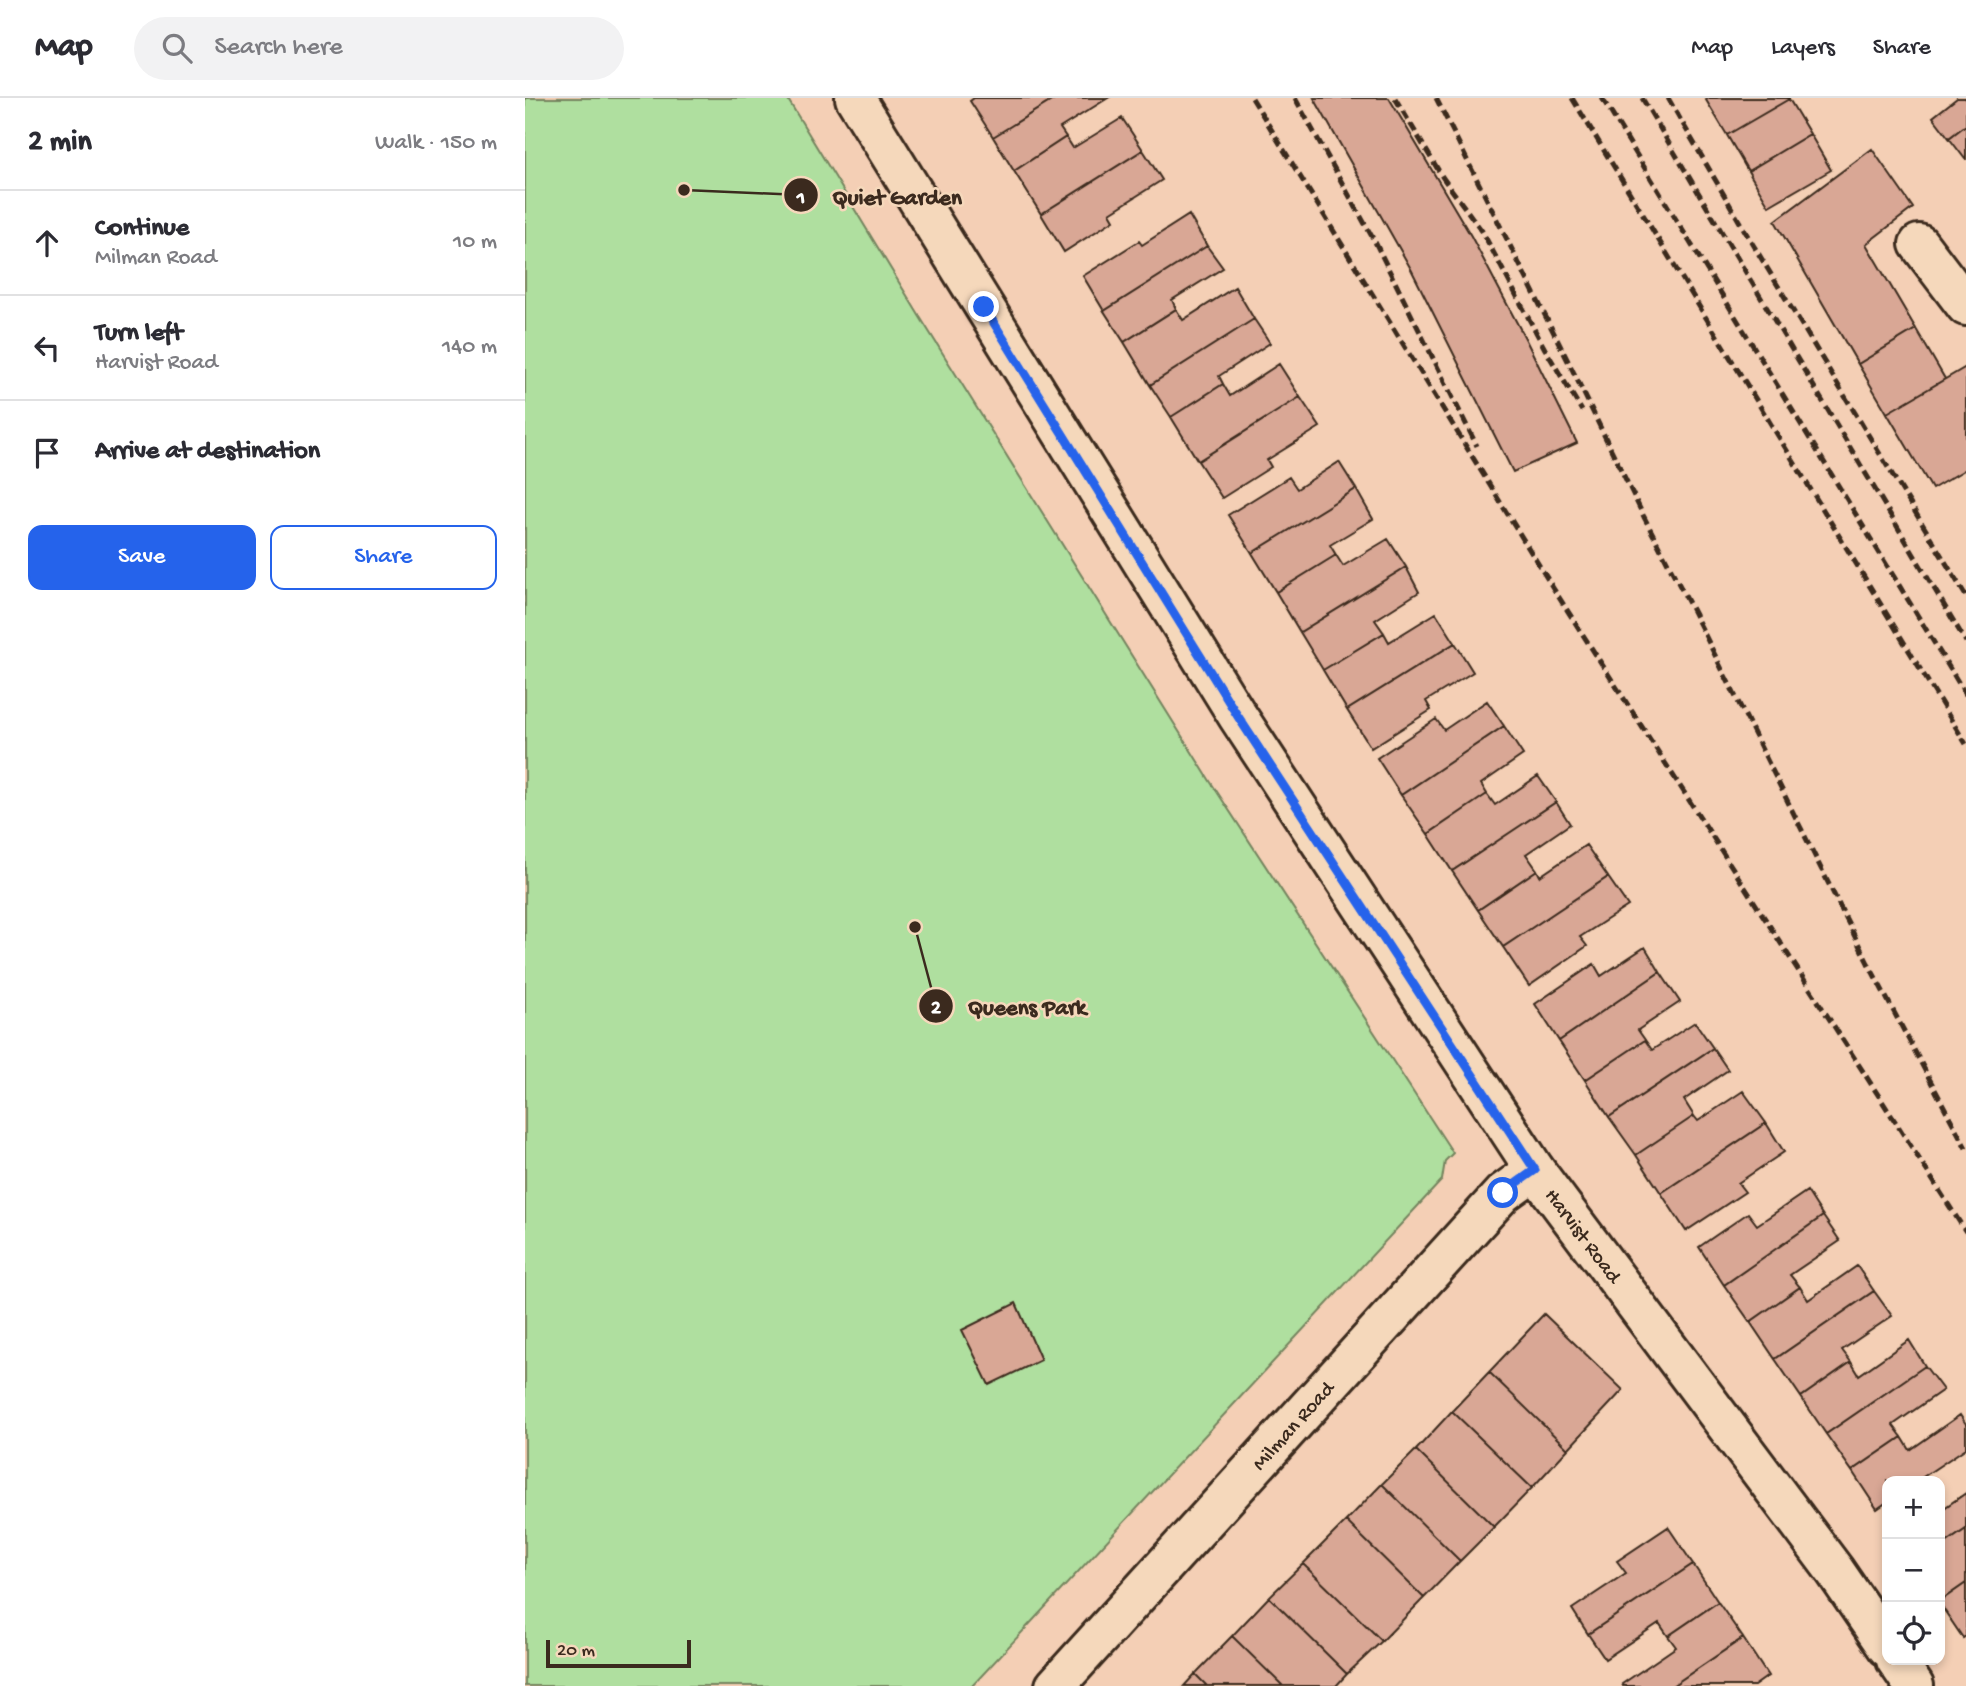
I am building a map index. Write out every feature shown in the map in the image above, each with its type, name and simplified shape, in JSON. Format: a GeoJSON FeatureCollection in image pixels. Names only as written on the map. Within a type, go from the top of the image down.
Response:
{"type":"FeatureCollection","features":[{"type":"Feature","properties":{"kind":"main road","name":"Harvist Road"},"geometry":{"type":"LineString","coordinates":[[855,98],[1237,715],[1535,1170],[1827,1560],[1882,1640]]}},
{"type":"Feature","properties":{"kind":"main road"},"geometry":{"type":"LineString","coordinates":[[1919,244],[1966,306]]}},
{"type":"Feature","properties":{"kind":"main road","name":"Milman Road"},"geometry":{"type":"LineString","coordinates":[[1055,1686],[1089,1672],[1503,1193],[1535,1170]]}},
{"type":"Feature","properties":{"kind":"main road"},"geometry":{"type":"LineString","coordinates":[[1899,1665],[1914,1686]]}},
{"type":"Feature","properties":{"kind":"green space"},"geometry":{"type":"Polygon","coordinates":[[[525,98],[787,98],[920,317],[1210,781],[1453,1153],[1445,1161],[1442,1180],[972,1686],[525,1686],[525,98]]]}},
{"type":"Feature","properties":{"kind":"building"},"geometry":{"type":"Polygon","coordinates":[[[974,98],[1056,98],[993,137],[970,101],[974,98]]]}},
{"type":"Feature","properties":{"kind":"building"},"geometry":{"type":"Polygon","coordinates":[[[1056,98],[1108,98],[1060,128],[1066,137],[1014,171],[993,137],[1056,98]]]}},
{"type":"Feature","properties":{"kind":"building"},"geometry":{"type":"Polygon","coordinates":[[[1314,98],[1389,98],[1471,236],[1577,443],[1513,472],[1411,269],[1314,98]]]}},
{"type":"Feature","properties":{"kind":"building"},"geometry":{"type":"Polygon","coordinates":[[[1957,98],[1966,98],[1966,125],[1949,138],[1933,117],[1957,98]]]}},
{"type":"Feature","properties":{"kind":"building"},"geometry":{"type":"Polygon","coordinates":[[[1789,99],[1727,135],[1706,100],[1789,99]]]}},
{"type":"Feature","properties":{"kind":"building"},"geometry":{"type":"Polygon","coordinates":[[[1789,99],[1810,134],[1748,171],[1727,135],[1789,99]]]}},
{"type":"Feature","properties":{"kind":"building"},"geometry":{"type":"Polygon","coordinates":[[[1122,118],[1143,150],[1041,214],[1014,171],[1066,137],[1073,148],[1122,118]]]}},
{"type":"Feature","properties":{"kind":"building"},"geometry":{"type":"Polygon","coordinates":[[[1966,125],[1966,159],[1965,159],[1949,138],[1966,125]]]}},
{"type":"Feature","properties":{"kind":"building"},"geometry":{"type":"Polygon","coordinates":[[[1810,134],[1831,170],[1769,206],[1748,171],[1810,134]]]}},
{"type":"Feature","properties":{"kind":"building"},"geometry":{"type":"Polygon","coordinates":[[[1872,149],[1913,208],[1866,244],[1916,329],[1858,364],[1775,221],[1872,149]]]}},
{"type":"Feature","properties":{"kind":"building"},"geometry":{"type":"Polygon","coordinates":[[[1143,150],[1162,180],[1110,213],[1114,220],[1064,252],[1041,214],[1143,150]]]}},
{"type":"Feature","properties":{"kind":"building"},"geometry":{"type":"Polygon","coordinates":[[[1189,215],[1207,246],[1104,311],[1083,276],[1139,241],[1142,245],[1189,215]]]}},
{"type":"Feature","properties":{"kind":"building"},"geometry":{"type":"Polygon","coordinates":[[[1207,246],[1223,268],[1172,300],[1176,309],[1124,342],[1104,311],[1207,246]]]}},
{"type":"Feature","properties":{"kind":"building"},"geometry":{"type":"Polygon","coordinates":[[[1235,287],[1254,319],[1150,385],[1124,342],[1176,309],[1183,320],[1235,287]]]}},
{"type":"Feature","properties":{"kind":"building"},"geometry":{"type":"Polygon","coordinates":[[[1254,319],[1270,343],[1219,376],[1223,384],[1171,417],[1150,385],[1254,319]]]}},
{"type":"Feature","properties":{"kind":"building"},"geometry":{"type":"Polygon","coordinates":[[[1916,329],[1945,379],[1887,413],[1858,364],[1916,329]]]}},
{"type":"Feature","properties":{"kind":"building"},"geometry":{"type":"Polygon","coordinates":[[[1279,364],[1300,397],[1198,461],[1171,417],[1223,384],[1230,396],[1279,364]]]}},
{"type":"Feature","properties":{"kind":"building"},"geometry":{"type":"Polygon","coordinates":[[[1966,367],[1966,469],[1932,489],[1887,413],[1966,367]]]}},
{"type":"Feature","properties":{"kind":"building"},"geometry":{"type":"Polygon","coordinates":[[[1300,397],[1320,427],[1267,460],[1271,467],[1222,498],[1198,461],[1300,397]]]}},
{"type":"Feature","properties":{"kind":"building"},"geometry":{"type":"Polygon","coordinates":[[[1339,462],[1356,489],[1252,553],[1228,515],[1289,477],[1297,489],[1339,462]]]}},
{"type":"Feature","properties":{"kind":"building"},"geometry":{"type":"Polygon","coordinates":[[[1356,489],[1373,519],[1330,545],[1336,555],[1276,592],[1252,553],[1356,489]]]}},
{"type":"Feature","properties":{"kind":"building"},"geometry":{"type":"Polygon","coordinates":[[[1388,539],[1406,567],[1300,632],[1276,592],[1336,555],[1343,566],[1388,539]]]}},
{"type":"Feature","properties":{"kind":"building"},"geometry":{"type":"Polygon","coordinates":[[[1406,567],[1419,592],[1375,620],[1384,633],[1323,670],[1300,632],[1406,567]]]}},
{"type":"Feature","properties":{"kind":"building"},"geometry":{"type":"Polygon","coordinates":[[[1436,613],[1455,643],[1347,710],[1323,670],[1384,633],[1389,642],[1436,613]]]}},
{"type":"Feature","properties":{"kind":"building"},"geometry":{"type":"Polygon","coordinates":[[[1455,643],[1473,672],[1426,701],[1431,710],[1371,748],[1347,710],[1455,643]]]}},
{"type":"Feature","properties":{"kind":"building"},"geometry":{"type":"Polygon","coordinates":[[[1487,701],[1504,726],[1401,795],[1377,758],[1436,719],[1444,730],[1487,701]]]}},
{"type":"Feature","properties":{"kind":"building"},"geometry":{"type":"Polygon","coordinates":[[[1504,726],[1523,755],[1481,784],[1487,794],[1428,834],[1401,795],[1504,726]]]}},
{"type":"Feature","properties":{"kind":"building"},"geometry":{"type":"Polygon","coordinates":[[[1538,776],[1556,802],[1452,871],[1428,834],[1487,794],[1495,805],[1538,776]]]}},
{"type":"Feature","properties":{"kind":"building"},"geometry":{"type":"Polygon","coordinates":[[[1556,802],[1570,824],[1526,854],[1537,870],[1478,910],[1452,871],[1556,802]]]}},
{"type":"Feature","properties":{"kind":"building"},"geometry":{"type":"Polygon","coordinates":[[[1586,845],[1608,877],[1503,947],[1478,910],[1537,870],[1540,876],[1586,845]]]}},
{"type":"Feature","properties":{"kind":"building"},"geometry":{"type":"Polygon","coordinates":[[[1608,877],[1628,906],[1580,937],[1587,946],[1529,986],[1503,947],[1608,877]]]}},
{"type":"Feature","properties":{"kind":"building"},"geometry":{"type":"Polygon","coordinates":[[[1645,947],[1660,972],[1559,1041],[1535,1004],[1594,964],[1601,976],[1645,947]]]}},
{"type":"Feature","properties":{"kind":"building"},"geometry":{"type":"Polygon","coordinates":[[[1660,972],[1680,1002],[1638,1030],[1645,1040],[1585,1080],[1559,1041],[1660,972]]]}},
{"type":"Feature","properties":{"kind":"building"},"geometry":{"type":"Polygon","coordinates":[[[1695,1022],[1713,1048],[1609,1117],[1585,1080],[1645,1040],[1652,1050],[1695,1022]]]}},
{"type":"Feature","properties":{"kind":"building"},"geometry":{"type":"Polygon","coordinates":[[[1713,1048],[1728,1070],[1684,1100],[1694,1116],[1636,1155],[1609,1117],[1713,1048]]]}},
{"type":"Feature","properties":{"kind":"building"},"geometry":{"type":"Polygon","coordinates":[[[1743,1091],[1766,1123],[1661,1193],[1636,1155],[1694,1116],[1698,1121],[1743,1091]]]}},
{"type":"Feature","properties":{"kind":"building"},"geometry":{"type":"Polygon","coordinates":[[[1766,1123],[1784,1152],[1738,1183],[1745,1192],[1686,1231],[1661,1193],[1766,1123]]]}},
{"type":"Feature","properties":{"kind":"building"},"geometry":{"type":"Polygon","coordinates":[[[1807,1191],[1823,1216],[1724,1285],[1699,1247],[1748,1213],[1757,1225],[1807,1191]]]}},
{"type":"Feature","properties":{"kind":"building"},"geometry":{"type":"Polygon","coordinates":[[[1823,1216],[1840,1241],[1790,1275],[1800,1287],[1750,1322],[1724,1285],[1823,1216]]]}},
{"type":"Feature","properties":{"kind":"building"},"geometry":{"type":"Polygon","coordinates":[[[1857,1266],[1874,1291],[1775,1359],[1750,1322],[1800,1287],[1808,1300],[1857,1266]]]}},
{"type":"Feature","properties":{"kind":"building"},"geometry":{"type":"Polygon","coordinates":[[[1874,1291],[1892,1316],[1842,1350],[1851,1362],[1801,1397],[1775,1359],[1874,1291]]]}},
{"type":"Feature","properties":{"kind":"building"},"geometry":{"type":"Polygon","coordinates":[[[1016,1303],[1041,1360],[989,1385],[962,1330],[1016,1303]]]}},
{"type":"Feature","properties":{"kind":"building"},"geometry":{"type":"Polygon","coordinates":[[[1544,1314],[1623,1390],[1568,1449],[1489,1372],[1544,1314]]]}},
{"type":"Feature","properties":{"kind":"building"},"geometry":{"type":"Polygon","coordinates":[[[1909,1340],[1925,1366],[1826,1434],[1801,1397],[1851,1362],[1859,1375],[1909,1340]]]}},
{"type":"Feature","properties":{"kind":"building"},"geometry":{"type":"Polygon","coordinates":[[[1925,1366],[1943,1390],[1893,1425],[1902,1437],[1852,1471],[1826,1434],[1925,1366]]]}},
{"type":"Feature","properties":{"kind":"building"},"geometry":{"type":"Polygon","coordinates":[[[1489,1372],[1568,1449],[1532,1488],[1452,1411],[1489,1372]]]}},
{"type":"Feature","properties":{"kind":"building"},"geometry":{"type":"Polygon","coordinates":[[[1452,1411],[1532,1488],[1494,1527],[1416,1450],[1452,1411]]]}},
{"type":"Feature","properties":{"kind":"building"},"geometry":{"type":"Polygon","coordinates":[[[1960,1415],[1966,1424],[1966,1448],[1924,1476],[1882,1476],[1882,1506],[1877,1509],[1852,1471],[1902,1437],[1910,1450],[1960,1415]]]}},
{"type":"Feature","properties":{"kind":"building"},"geometry":{"type":"Polygon","coordinates":[[[1416,1450],[1494,1527],[1460,1561],[1382,1484],[1416,1450]]]}},
{"type":"Feature","properties":{"kind":"building"},"geometry":{"type":"Polygon","coordinates":[[[1382,1484],[1460,1561],[1424,1598],[1346,1521],[1382,1484]]]}},
{"type":"Feature","properties":{"kind":"building"},"geometry":{"type":"Polygon","coordinates":[[[1966,1493],[1966,1529],[1945,1544],[1945,1539],[1945,1507],[1966,1493]]]}},
{"type":"Feature","properties":{"kind":"building"},"geometry":{"type":"Polygon","coordinates":[[[1346,1521],[1424,1598],[1382,1641],[1303,1564],[1346,1521]]]}},
{"type":"Feature","properties":{"kind":"building"},"geometry":{"type":"Polygon","coordinates":[[[1668,1527],[1693,1564],[1588,1634],[1572,1609],[1626,1573],[1617,1561],[1668,1527]]]}},
{"type":"Feature","properties":{"kind":"building"},"geometry":{"type":"Polygon","coordinates":[[[1966,1529],[1966,1583],[1945,1598],[1945,1544],[1966,1529]]]}},
{"type":"Feature","properties":{"kind":"building"},"geometry":{"type":"Polygon","coordinates":[[[1303,1564],[1382,1641],[1347,1674],[1269,1597],[1303,1564]]]}},
{"type":"Feature","properties":{"kind":"building"},"geometry":{"type":"Polygon","coordinates":[[[1693,1564],[1718,1602],[1668,1636],[1659,1623],[1605,1659],[1588,1634],[1693,1564]]]}},
{"type":"Feature","properties":{"kind":"building"},"geometry":{"type":"Polygon","coordinates":[[[1966,1583],[1966,1636],[1963,1638],[1945,1611],[1945,1598],[1966,1583]]]}},
{"type":"Feature","properties":{"kind":"building"},"geometry":{"type":"Polygon","coordinates":[[[1269,1597],[1347,1674],[1336,1686],[1283,1686],[1232,1636],[1269,1597]]]}},
{"type":"Feature","properties":{"kind":"building"},"geometry":{"type":"Polygon","coordinates":[[[1718,1602],[1743,1638],[1672,1686],[1623,1686],[1622,1684],[1676,1647],[1668,1636],[1718,1602]]]}},
{"type":"Feature","properties":{"kind":"building"},"geometry":{"type":"Polygon","coordinates":[[[1232,1636],[1283,1686],[1207,1686],[1195,1674],[1232,1636]]]}},
{"type":"Feature","properties":{"kind":"building"},"geometry":{"type":"Polygon","coordinates":[[[1743,1638],[1768,1676],[1754,1686],[1672,1686],[1743,1638]]]}},
{"type":"Feature","properties":{"kind":"building"},"geometry":{"type":"Polygon","coordinates":[[[1195,1674],[1207,1686],[1184,1686],[1195,1674]]]}},
{"type":"Feature","properties":{"kind":"railway"},"geometry":{"type":"LineString","coordinates":[[1252,98],[1553,588],[1966,1232]]}},
{"type":"Feature","properties":{"kind":"railway"},"geometry":{"type":"LineString","coordinates":[[1295,98],[1375,242],[1477,446]]}},
{"type":"Feature","properties":{"kind":"railway"},"geometry":{"type":"LineString","coordinates":[[1395,98],[1443,178],[1482,231],[1545,349],[1582,411]]}},
{"type":"Feature","properties":{"kind":"railway"},"geometry":{"type":"LineString","coordinates":[[1436,98],[1868,963],[1966,1148]]}},
{"type":"Feature","properties":{"kind":"railway"},"geometry":{"type":"LineString","coordinates":[[1572,98],[1966,744]]}},
{"type":"Feature","properties":{"kind":"railway"},"geometry":{"type":"LineString","coordinates":[[1602,98],[1966,695]]}},
{"type":"Feature","properties":{"kind":"railway"},"geometry":{"type":"LineString","coordinates":[[1642,98],[1966,642]]}},
{"type":"Feature","properties":{"kind":"railway"},"geometry":{"type":"LineString","coordinates":[[1668,98],[1749,238],[1966,596]]}},
{"type":"Feature","properties":{"kind":"place","name":"Quiet Garden"},"geometry":{"type":"Point","coordinates":[684,190]}},
{"type":"Feature","properties":{"kind":"place","name":"Queens Park"},"geometry":{"type":"Point","coordinates":[915,927]}},
{"type":"Feature","properties":{"kind":"route"},"geometry":{"type":"LineString","coordinates":[[984,307],[1237,715],[1535,1170],[1503,1193]]}}]}
